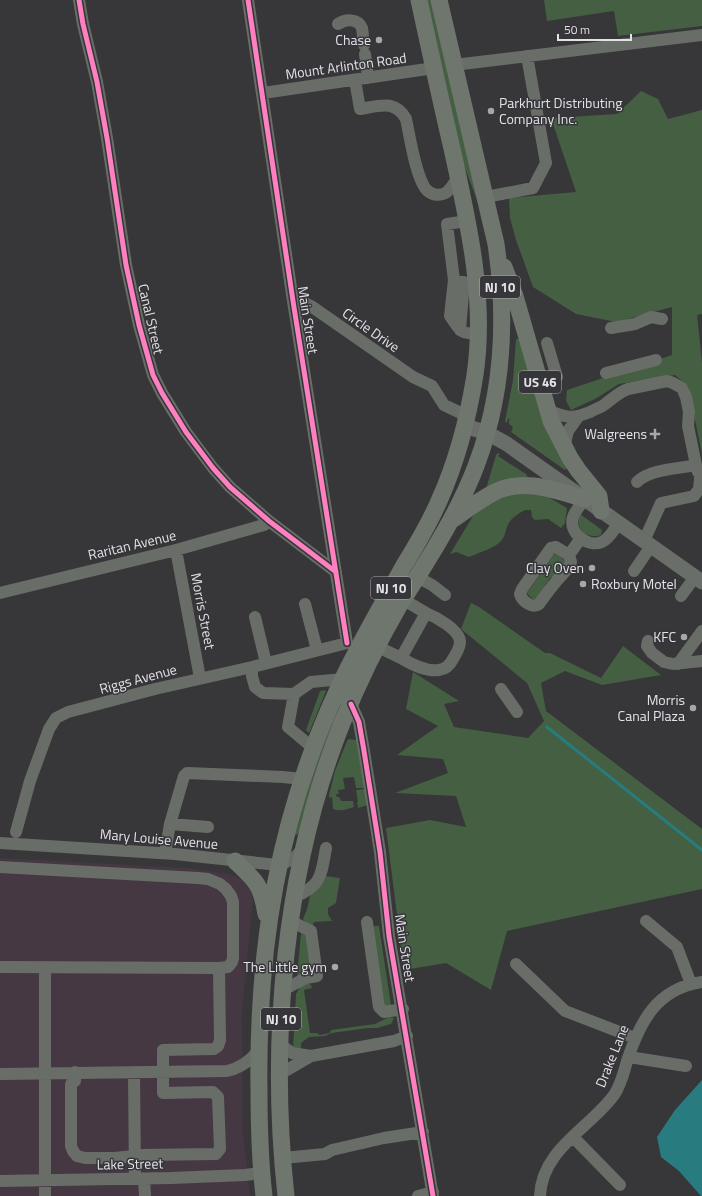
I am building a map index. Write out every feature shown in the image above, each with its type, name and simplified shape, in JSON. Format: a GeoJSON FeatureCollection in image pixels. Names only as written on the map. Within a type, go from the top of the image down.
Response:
{"type":"FeatureCollection","features":[{"type":"Feature","properties":{"kind":"highway"},"geometry":{"type":"LineString","coordinates":[[419,0],[458,177],[472,249],[465,282],[478,334],[475,370],[466,421]]}},
{"type":"Feature","properties":{"kind":"highway","name":"US 46"},"geometry":{"type":"LineString","coordinates":[[439,0],[496,244],[515,296],[548,410],[564,448],[578,470],[599,496],[601,511]]}},
{"type":"Feature","properties":{"kind":"highway","name":"NJ 10"},"geometry":{"type":"LineString","coordinates":[[286,1196],[282,1158],[280,1044],[283,990],[290,921],[305,843],[328,760],[351,704],[378,647],[450,522],[468,486],[487,433],[500,364],[502,329],[500,281],[496,244]]}},
{"type":"Feature","properties":{"kind":"highway","name":"NJ 10"},"geometry":{"type":"LineString","coordinates":[[264,1196],[261,1174],[258,1051],[261,996],[268,923],[278,865],[286,833],[313,748],[343,679],[353,646],[437,506],[453,467],[466,421]]}},
{"type":"Feature","properties":{"kind":"highway"},"geometry":{"type":"LineString","coordinates":[[450,522],[492,493],[513,486],[539,486],[585,499]]}},
{"type":"Feature","properties":{"kind":"highway"},"geometry":{"type":"LineString","coordinates":[[235,860],[258,884],[263,896],[268,923]]}},
{"type":"Feature","properties":{"kind":"highway"},"geometry":{"type":"LineString","coordinates":[[276,1196],[270,1122],[269,1059],[273,989],[279,924],[286,873],[284,868],[278,865]]}},
{"type":"Feature","properties":{"kind":"main road"},"geometry":{"type":"LineString","coordinates":[[466,421],[507,444],[698,580]]}},
{"type":"Feature","properties":{"kind":"street","name":"Canal Street"},"geometry":{"type":"LineString","coordinates":[[79,0],[82,24],[97,82],[108,138],[126,265],[139,325],[153,375],[169,406],[206,459],[230,487],[269,521],[336,572]]}},
{"type":"Feature","properties":{"kind":"street","name":"Main Street"},"geometry":{"type":"LineString","coordinates":[[248,0],[293,301],[336,572],[353,646]]}},
{"type":"Feature","properties":{"kind":"street"},"geometry":{"type":"LineString","coordinates":[[338,24],[349,20],[358,23],[362,28],[368,78]]}},
{"type":"Feature","properties":{"kind":"street"},"geometry":{"type":"LineString","coordinates":[[454,65],[702,35]]}},
{"type":"Feature","properties":{"kind":"street"},"geometry":{"type":"LineString","coordinates":[[486,197],[533,188],[546,163],[526,56]]}},
{"type":"Feature","properties":{"kind":"street","name":"Mount Arlinton Road"},"geometry":{"type":"LineString","coordinates":[[263,93],[434,68]]}},
{"type":"Feature","properties":{"kind":"street"},"geometry":{"type":"LineString","coordinates":[[355,80],[360,109],[390,105],[398,108],[403,113],[406,119],[418,173],[426,189],[431,194],[443,194],[448,191],[458,177]]}},
{"type":"Feature","properties":{"kind":"street"},"geometry":{"type":"LineString","coordinates":[[467,221],[447,224],[451,253],[465,282],[460,330],[464,333],[478,334]]}},
{"type":"Feature","properties":{"kind":"street"},"geometry":{"type":"LineString","coordinates":[[451,253],[472,249]]}},
{"type":"Feature","properties":{"kind":"street","name":"Circle Drive"},"geometry":{"type":"LineString","coordinates":[[293,301],[303,302],[311,306],[413,377],[432,386],[444,405],[466,421]]}},
{"type":"Feature","properties":{"kind":"street"},"geometry":{"type":"LineString","coordinates":[[611,328],[635,324],[651,317],[662,319]]}},
{"type":"Feature","properties":{"kind":"street"},"geometry":{"type":"LineString","coordinates":[[547,343],[557,377]]}},
{"type":"Feature","properties":{"kind":"street"},"geometry":{"type":"LineString","coordinates":[[606,373],[656,360]]}},
{"type":"Feature","properties":{"kind":"street"},"geometry":{"type":"LineString","coordinates":[[548,410],[560,416],[578,417],[602,406],[628,389],[667,381],[682,388],[686,397],[689,412],[688,426],[696,465],[701,478],[699,489],[694,496],[661,503],[648,543],[634,571]]}},
{"type":"Feature","properties":{"kind":"street"},"geometry":{"type":"LineString","coordinates":[[564,448],[568,431],[578,417]]}},
{"type":"Feature","properties":{"kind":"street"},"geometry":{"type":"LineString","coordinates":[[637,482],[652,473],[696,465]]}},
{"type":"Feature","properties":{"kind":"street"},"geometry":{"type":"LineString","coordinates":[[585,499],[575,513],[572,522],[575,532],[581,538],[593,543],[604,541],[609,537],[619,523]]}},
{"type":"Feature","properties":{"kind":"street","name":"Raritan Avenue"},"geometry":{"type":"LineString","coordinates":[[0,593],[176,550],[264,525],[269,521]]}},
{"type":"Feature","properties":{"kind":"street"},"geometry":{"type":"LineString","coordinates":[[569,555],[581,538]]}},
{"type":"Feature","properties":{"kind":"street"},"geometry":{"type":"LineString","coordinates":[[556,547],[569,555],[571,562],[568,568],[537,606],[532,606],[521,598],[520,594],[522,589],[551,548],[556,547]]}},
{"type":"Feature","properties":{"kind":"street","name":"Morris Street"},"geometry":{"type":"LineString","coordinates":[[176,550],[200,678]]}},
{"type":"Feature","properties":{"kind":"street"},"geometry":{"type":"LineString","coordinates":[[417,577],[432,585],[445,595]]}},
{"type":"Feature","properties":{"kind":"street"},"geometry":{"type":"LineString","coordinates":[[681,596],[698,580]]}},
{"type":"Feature","properties":{"kind":"street"},"geometry":{"type":"LineString","coordinates":[[378,647],[423,668],[436,671],[447,667],[456,654],[460,642],[454,630],[435,616],[426,613],[404,600]]}},
{"type":"Feature","properties":{"kind":"street"},"geometry":{"type":"LineString","coordinates":[[305,604],[317,650]]}},
{"type":"Feature","properties":{"kind":"street"},"geometry":{"type":"LineString","coordinates":[[401,658],[426,613]]}},
{"type":"Feature","properties":{"kind":"street"},"geometry":{"type":"LineString","coordinates":[[255,617],[266,663]]}},
{"type":"Feature","properties":{"kind":"street"},"geometry":{"type":"LineString","coordinates":[[678,664],[702,631]]}},
{"type":"Feature","properties":{"kind":"street"},"geometry":{"type":"LineString","coordinates":[[648,641],[647,646],[655,657],[669,664],[702,661]]}},
{"type":"Feature","properties":{"kind":"street","name":"Riggs Avenue"},"geometry":{"type":"LineString","coordinates":[[16,832],[30,781],[49,729],[56,718],[68,712],[200,678],[252,667],[317,650],[353,646]]}},
{"type":"Feature","properties":{"kind":"street"},"geometry":{"type":"LineString","coordinates":[[252,667],[252,676],[255,688],[259,691],[267,693],[294,694],[311,682],[343,679]]}},
{"type":"Feature","properties":{"kind":"street"},"geometry":{"type":"LineString","coordinates":[[501,689],[517,712]]}},
{"type":"Feature","properties":{"kind":"street"},"geometry":{"type":"LineString","coordinates":[[294,694],[288,727],[313,748]]}},
{"type":"Feature","properties":{"kind":"street"},"geometry":{"type":"LineString","coordinates":[[336,694],[351,704]]}},
{"type":"Feature","properties":{"kind":"street","name":"Main Street"},"geometry":{"type":"LineString","coordinates":[[351,704],[358,722],[364,751],[380,852],[389,936],[403,1009],[433,1194]]}},
{"type":"Feature","properties":{"kind":"street"},"geometry":{"type":"LineString","coordinates":[[165,853],[170,824],[184,776],[187,773],[302,779]]}},
{"type":"Feature","properties":{"kind":"street"},"geometry":{"type":"LineString","coordinates":[[170,824],[208,827]]}},
{"type":"Feature","properties":{"kind":"street","name":"Mary Louise Avenue"},"geometry":{"type":"LineString","coordinates":[[0,843],[165,853],[278,865]]}},
{"type":"Feature","properties":{"kind":"street"},"geometry":{"type":"LineString","coordinates":[[278,865],[294,858],[300,852],[305,843]]}},
{"type":"Feature","properties":{"kind":"street"},"geometry":{"type":"LineString","coordinates":[[294,897],[304,893],[320,878],[326,848]]}},
{"type":"Feature","properties":{"kind":"street"},"geometry":{"type":"LineString","coordinates":[[198,878],[202,856]]}},
{"type":"Feature","properties":{"kind":"street"},"geometry":{"type":"LineString","coordinates":[[0,867],[208,879],[220,884],[226,889],[233,902],[233,958],[228,967],[0,967]]}},
{"type":"Feature","properties":{"kind":"street"},"geometry":{"type":"LineString","coordinates":[[283,990],[306,978],[317,976],[311,931],[290,921]]}},
{"type":"Feature","properties":{"kind":"street"},"geometry":{"type":"LineString","coordinates":[[367,922],[379,1007],[384,1012],[403,1009]]}},
{"type":"Feature","properties":{"kind":"street"},"geometry":{"type":"LineString","coordinates":[[646,922],[677,947],[696,983]]}},
{"type":"Feature","properties":{"kind":"street"},"geometry":{"type":"LineString","coordinates":[[516,964],[565,1011],[635,1038]]}},
{"type":"Feature","properties":{"kind":"street"},"geometry":{"type":"LineString","coordinates":[[45,968],[46,1196]]}},
{"type":"Feature","properties":{"kind":"street"},"geometry":{"type":"LineString","coordinates":[[75,1077],[77,1084],[77,1148],[83,1152],[115,1152],[129,1157],[142,1155],[213,1155],[218,1152],[220,1149],[218,1097],[213,1092],[163,1093],[163,1050],[214,1049],[219,1045],[219,968]]}},
{"type":"Feature","properties":{"kind":"street","name":"Drake Lane"},"geometry":{"type":"LineString","coordinates":[[540,1196],[542,1179],[558,1152],[599,1113],[615,1093],[619,1086],[635,1038],[641,1025],[660,1001],[671,992],[696,983]]}},
{"type":"Feature","properties":{"kind":"street"},"geometry":{"type":"LineString","coordinates":[[280,1044],[292,1053],[311,1056],[375,1045],[394,1041],[407,1036]]}},
{"type":"Feature","properties":{"kind":"street"},"geometry":{"type":"LineString","coordinates":[[0,1074],[45,1073],[75,1077],[134,1072],[227,1071],[234,1070],[247,1062],[258,1051]]}},
{"type":"Feature","properties":{"kind":"street"},"geometry":{"type":"LineString","coordinates":[[280,1074],[311,1056]]}},
{"type":"Feature","properties":{"kind":"street"},"geometry":{"type":"LineString","coordinates":[[629,1057],[686,1066]]}},
{"type":"Feature","properties":{"kind":"street"},"geometry":{"type":"LineString","coordinates":[[134,1072],[129,1157],[140,1179],[145,1196]]}},
{"type":"Feature","properties":{"kind":"street"},"geometry":{"type":"LineString","coordinates":[[282,1158],[298,1158],[325,1154],[332,1150],[384,1138],[423,1132]]}},
{"type":"Feature","properties":{"kind":"street"},"geometry":{"type":"LineString","coordinates":[[573,1137],[620,1185]]}},
{"type":"Feature","properties":{"kind":"street","name":"Lake Street"},"geometry":{"type":"LineString","coordinates":[[0,1181],[140,1179],[245,1176],[261,1174]]}},
{"type":"Feature","properties":{"kind":"street"},"geometry":{"type":"LineString","coordinates":[[418,1196],[433,1194]]}},
{"type":"Feature","properties":{"kind":"shaded area"},"geometry":{"type":"Polygon","coordinates":[[[0,858],[188,868],[229,874],[241,879],[250,890],[253,899],[242,1011],[243,1134],[250,1196],[0,1196],[0,858]]]}},
{"type":"Feature","properties":{"kind":"green space"},"geometry":{"type":"Polygon","coordinates":[[[425,0],[433,0],[480,202],[478,203],[458,149],[425,0]]]}},
{"type":"Feature","properties":{"kind":"green space"},"geometry":{"type":"Polygon","coordinates":[[[544,0],[702,0],[702,26],[618,36],[614,11],[547,21],[544,0]]]}},
{"type":"Feature","properties":{"kind":"green space"},"geometry":{"type":"Polygon","coordinates":[[[641,91],[658,99],[668,119],[702,110],[702,314],[697,315],[702,362],[702,454],[688,386],[675,375],[619,384],[595,399],[571,410],[566,401],[567,390],[672,355],[672,307],[616,322],[576,314],[533,287],[516,240],[510,218],[509,198],[576,192],[551,118],[617,114],[641,91]]]}},
{"type":"Feature","properties":{"kind":"green space"},"geometry":{"type":"Polygon","coordinates":[[[516,339],[521,339],[567,468],[565,470],[511,432],[513,427],[509,424],[509,420],[511,420],[508,419],[507,423],[505,421],[513,380],[516,339]]]}},
{"type":"Feature","properties":{"kind":"green space"},"geometry":{"type":"Polygon","coordinates":[[[498,453],[500,454],[498,456],[526,474],[528,478],[486,489],[496,455],[498,453]]]}},
{"type":"Feature","properties":{"kind":"green space"},"geometry":{"type":"Polygon","coordinates":[[[509,493],[543,494],[567,508],[565,523],[561,528],[548,519],[535,520],[532,517],[531,510],[525,510],[510,521],[503,538],[495,546],[469,557],[456,552],[450,554],[473,516],[484,506],[509,493]]]}},
{"type":"Feature","properties":{"kind":"green space"},"geometry":{"type":"Polygon","coordinates":[[[580,514],[602,530],[601,535],[587,535],[580,529],[580,514]]]}},
{"type":"Feature","properties":{"kind":"green space"},"geometry":{"type":"Polygon","coordinates":[[[555,553],[562,557],[564,564],[553,577],[550,578],[536,599],[533,600],[527,593],[555,553]]]}},
{"type":"Feature","properties":{"kind":"green space"},"geometry":{"type":"Polygon","coordinates":[[[471,603],[545,653],[550,653],[601,678],[623,646],[661,675],[602,685],[565,671],[541,683],[546,711],[702,829],[702,889],[507,931],[491,990],[446,963],[404,970],[386,828],[430,820],[466,827],[456,796],[395,793],[448,773],[443,759],[397,755],[438,726],[406,709],[413,672],[459,701],[444,704],[454,727],[528,738],[544,721],[527,683],[461,629],[471,603]]]}},
{"type":"Feature","properties":{"kind":"green space"},"geometry":{"type":"Polygon","coordinates":[[[320,691],[326,691],[309,733],[306,730],[320,691]]]}},
{"type":"Feature","properties":{"kind":"green space"},"geometry":{"type":"Polygon","coordinates":[[[340,702],[303,825],[297,835],[292,834],[299,808],[340,702]]]}},
{"type":"Feature","properties":{"kind":"green space"},"geometry":{"type":"Polygon","coordinates":[[[349,739],[356,740],[358,744],[368,805],[358,808],[356,790],[364,788],[356,788],[354,777],[343,778],[345,789],[338,790],[339,794],[336,794],[337,797],[339,797],[341,801],[353,801],[354,807],[344,810],[336,810],[333,809],[332,797],[329,798],[329,795],[335,771],[349,739]]]}},
{"type":"Feature","properties":{"kind":"green space"},"geometry":{"type":"Polygon","coordinates":[[[326,876],[340,878],[336,903],[328,908],[328,914],[332,921],[314,922],[313,925],[308,925],[303,919],[310,896],[320,887],[326,876]]]}},
{"type":"Feature","properties":{"kind":"green space"},"geometry":{"type":"Polygon","coordinates":[[[374,926],[379,926],[391,1005],[385,1006],[372,928],[374,926]]]}},
{"type":"Feature","properties":{"kind":"green space"},"geometry":{"type":"Polygon","coordinates":[[[301,933],[306,935],[311,965],[306,972],[297,977],[301,933]]]}},
{"type":"Feature","properties":{"kind":"green space"},"geometry":{"type":"Polygon","coordinates":[[[308,983],[312,988],[304,990],[310,1033],[317,1033],[320,1035],[330,1033],[331,1030],[375,1024],[389,1017],[394,1018],[391,1024],[377,1028],[309,1037],[301,1043],[301,1050],[293,1049],[296,994],[300,987],[308,983]]]}},
{"type":"Feature","properties":{"kind":"water"},"geometry":{"type":"Polygon","coordinates":[[[702,1080],[701,1196],[679,1171],[661,1157],[657,1137],[675,1110],[702,1080]]]}},
{"type":"Feature","properties":{"kind":"waterway"},"geometry":{"type":"LineString","coordinates":[[547,727],[702,850]]}},
{"type":"Feature","properties":{"kind":"cycle path"},"geometry":{"type":"LineString","coordinates":[[79,0],[83,24],[97,82],[107,138],[126,265],[139,325],[153,375],[162,393],[186,432],[213,468],[230,487],[269,521],[336,572]]}},
{"type":"Feature","properties":{"kind":"cycle path"},"geometry":{"type":"LineString","coordinates":[[248,0],[293,301],[347,643]]}},
{"type":"Feature","properties":{"kind":"cycle path"},"geometry":{"type":"LineString","coordinates":[[351,704],[359,722],[364,751],[380,852],[389,936],[433,1196]]}},
{"type":"Feature","properties":{"kind":"place","name":"Chase"},"geometry":{"type":"Point","coordinates":[379,40]}},
{"type":"Feature","properties":{"kind":"place","name":"Parkhurt Distributing Company Inc."},"geometry":{"type":"Point","coordinates":[491,111]}},
{"type":"Feature","properties":{"kind":"place","name":"Walgreens"},"geometry":{"type":"Point","coordinates":[655,434]}},
{"type":"Feature","properties":{"kind":"place","name":"Clay Oven"},"geometry":{"type":"Point","coordinates":[592,568]}},
{"type":"Feature","properties":{"kind":"place","name":"Roxbury Motel"},"geometry":{"type":"Point","coordinates":[583,584]}},
{"type":"Feature","properties":{"kind":"place","name":"KFC"},"geometry":{"type":"Point","coordinates":[684,637]}},
{"type":"Feature","properties":{"kind":"place","name":"Morris Canal Plaza"},"geometry":{"type":"Point","coordinates":[693,708]}},
{"type":"Feature","properties":{"kind":"place","name":"The Little gym"},"geometry":{"type":"Point","coordinates":[335,967]}}]}
